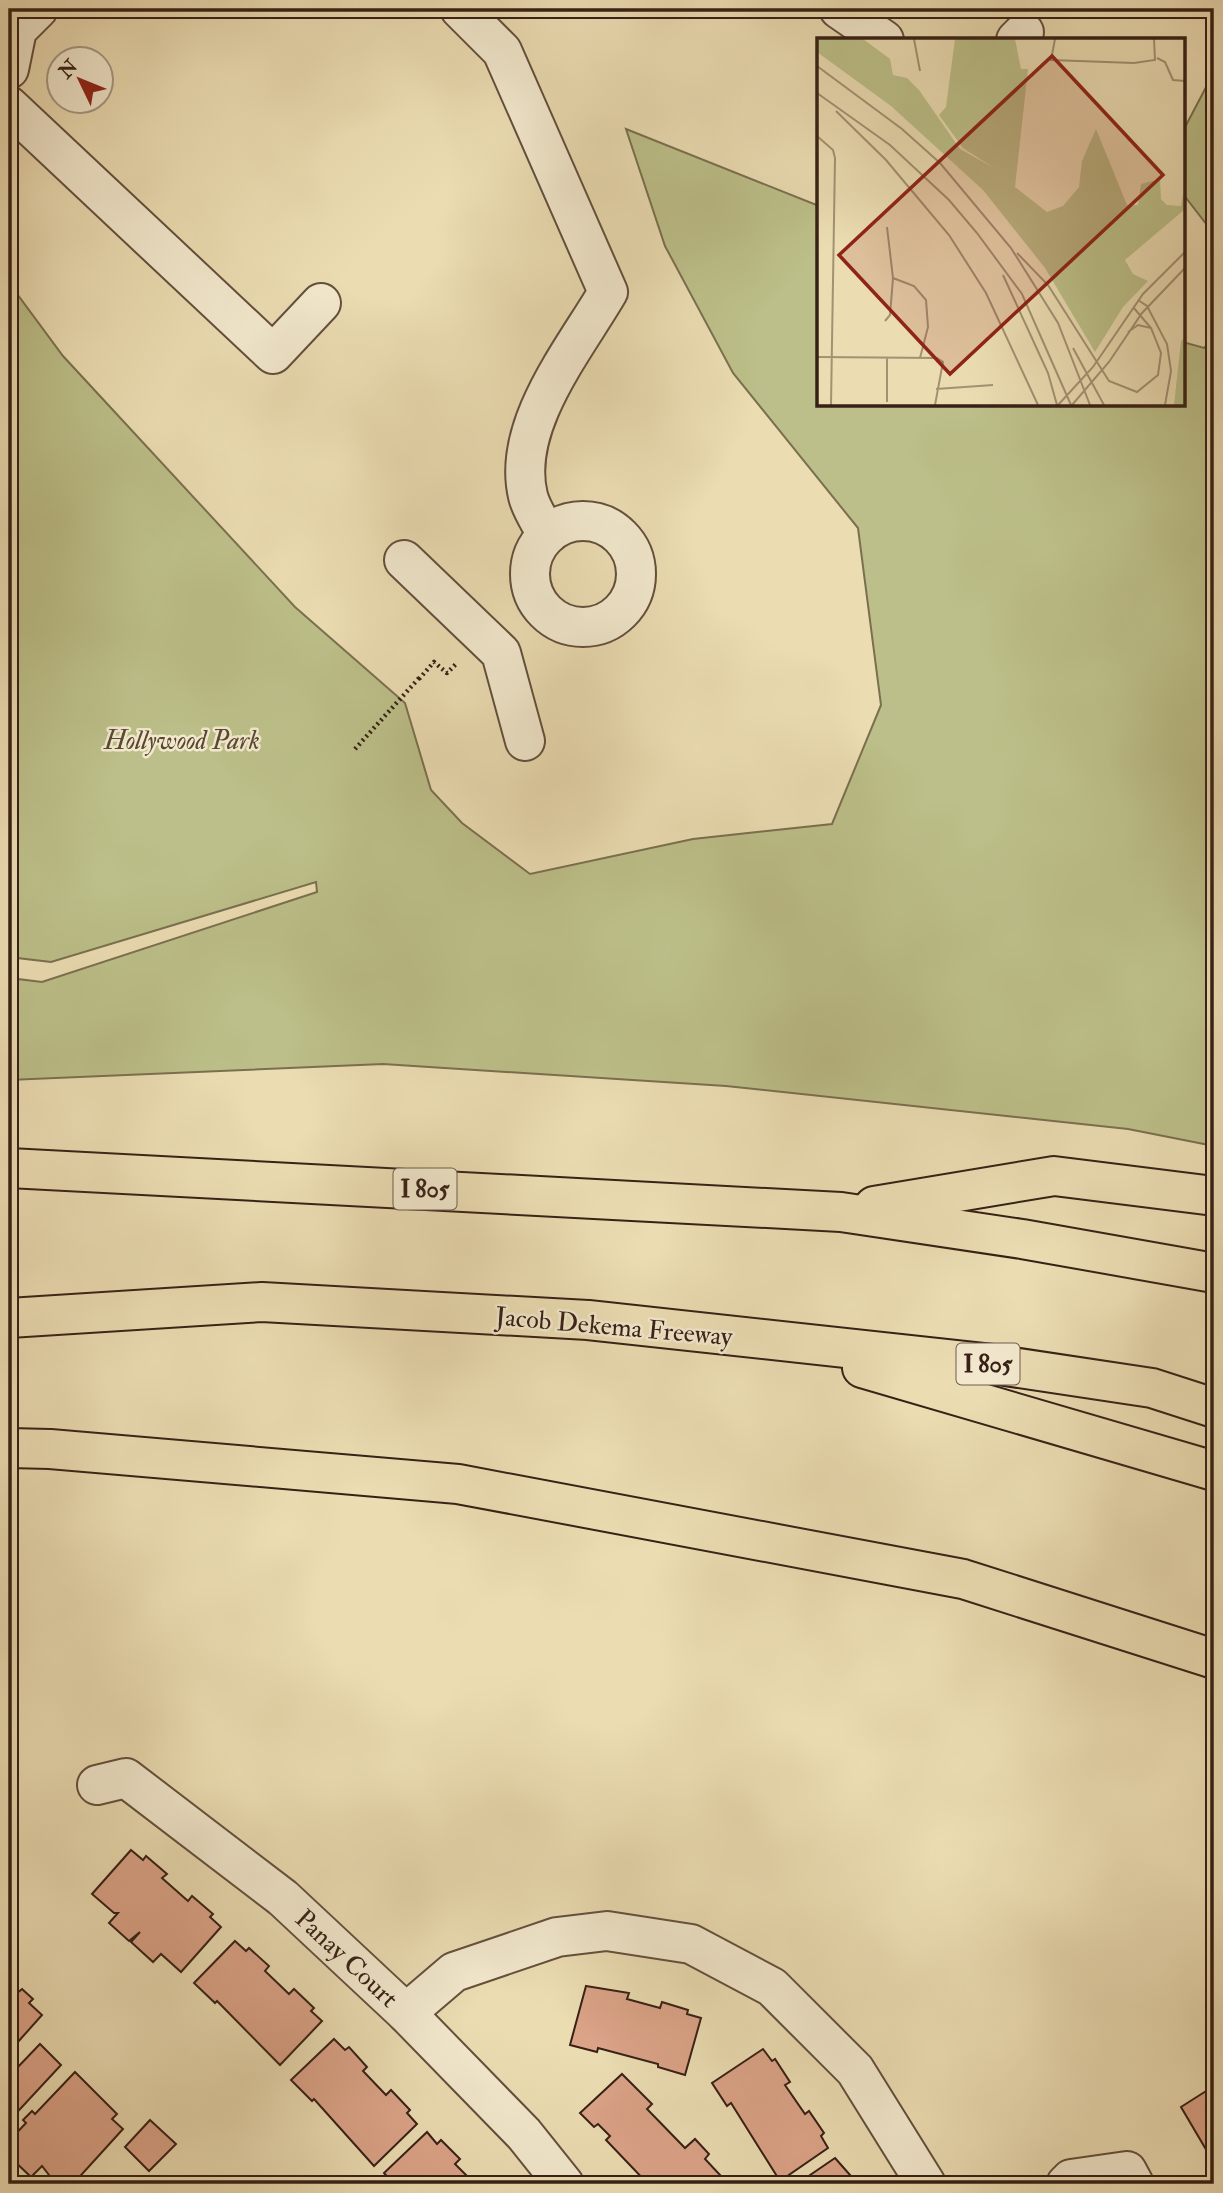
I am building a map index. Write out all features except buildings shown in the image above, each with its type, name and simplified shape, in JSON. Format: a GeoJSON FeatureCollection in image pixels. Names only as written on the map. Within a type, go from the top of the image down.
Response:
{"type":"FeatureCollection","features":[{"type":"Feature","properties":{"kind":"highway","name":"I 805"},"geometry":{"type":"LineString","coordinates":[[9,1168],[841,1212],[1022,1238],[1214,1273]]}},
{"type":"Feature","properties":{"kind":"highway"},"geometry":{"type":"LineString","coordinates":[[841,1212],[1054,1176],[1214,1196]]}},
{"type":"Feature","properties":{"kind":"highway","name":"Jacob Dekema Freeway"},"geometry":{"type":"LineString","coordinates":[[9,1318],[262,1303],[588,1320],[992,1364],[1152,1388],[1214,1408]]}},
{"type":"Feature","properties":{"kind":"highway"},"geometry":{"type":"LineString","coordinates":[[759,1339],[1214,1471]]}},
{"type":"Feature","properties":{"kind":"highway"},"geometry":{"type":"LineString","coordinates":[[9,1448],[50,1449],[458,1484],[963,1579],[1214,1659]]}},
{"type":"Feature","properties":{"kind":"street"},"geometry":{"type":"LineString","coordinates":[[460,9],[502,51],[608,292],[533,420],[525,457],[528,497],[547,535]]}},
{"type":"Feature","properties":{"kind":"street"},"geometry":{"type":"LineString","coordinates":[[839,9],[881,38]]}},
{"type":"Feature","properties":{"kind":"street"},"geometry":{"type":"LineString","coordinates":[[9,69],[21,21]]}},
{"type":"Feature","properties":{"kind":"street"},"geometry":{"type":"LineString","coordinates":[[9,106],[273,354],[321,303]]}},
{"type":"Feature","properties":{"kind":"street"},"geometry":{"type":"LineString","coordinates":[[581,521],[599,524],[616,532],[628,546],[635,563],[635,581],[630,599],[618,614],[605,623],[588,627],[556,621],[543,611],[529,580],[531,564],[547,535],[563,525],[581,521]]}},
{"type":"Feature","properties":{"kind":"street"},"geometry":{"type":"LineString","coordinates":[[404,560],[501,653],[525,741]]}},
{"type":"Feature","properties":{"kind":"street"},"geometry":{"type":"LineString","coordinates":[[501,653],[543,611]]}},
{"type":"Feature","properties":{"kind":"street","name":"Panay Court"},"geometry":{"type":"LineString","coordinates":[[97,1785],[126,1778],[283,1898],[406,2013],[524,2134],[564,2184]]}},
{"type":"Feature","properties":{"kind":"street"},"geometry":{"type":"LineString","coordinates":[[406,2013],[454,1972],[557,1937],[607,1931],[691,1944],[772,1987],[855,2070],[926,2184]]}},
{"type":"Feature","properties":{"kind":"street"},"geometry":{"type":"LineString","coordinates":[[1066,2184],[1071,2179],[1130,2178]]}},
{"type":"Feature","properties":{"kind":"path"},"geometry":{"type":"LineString","coordinates":[[355,749],[434,662],[447,673],[461,659]]}},
{"type":"Feature","properties":{"kind":"green space"},"geometry":{"type":"Polygon","coordinates":[[[1214,72],[1214,234],[1184,195],[1184,129],[1214,72]]]}},
{"type":"Feature","properties":{"kind":"green space","name":"Hollywood Park"},"geometry":{"type":"Polygon","coordinates":[[[626,129],[817,205],[817,406],[1184,406],[1184,342],[1204,348],[1214,338],[1214,1146],[1128,1129],[726,1086],[383,1064],[9,1080],[9,978],[42,982],[317,892],[316,882],[51,962],[9,957],[9,283],[63,356],[295,607],[405,703],[431,790],[462,823],[530,874],[693,839],[832,824],[881,705],[858,528],[733,373],[665,246],[626,129]]]}}]}
